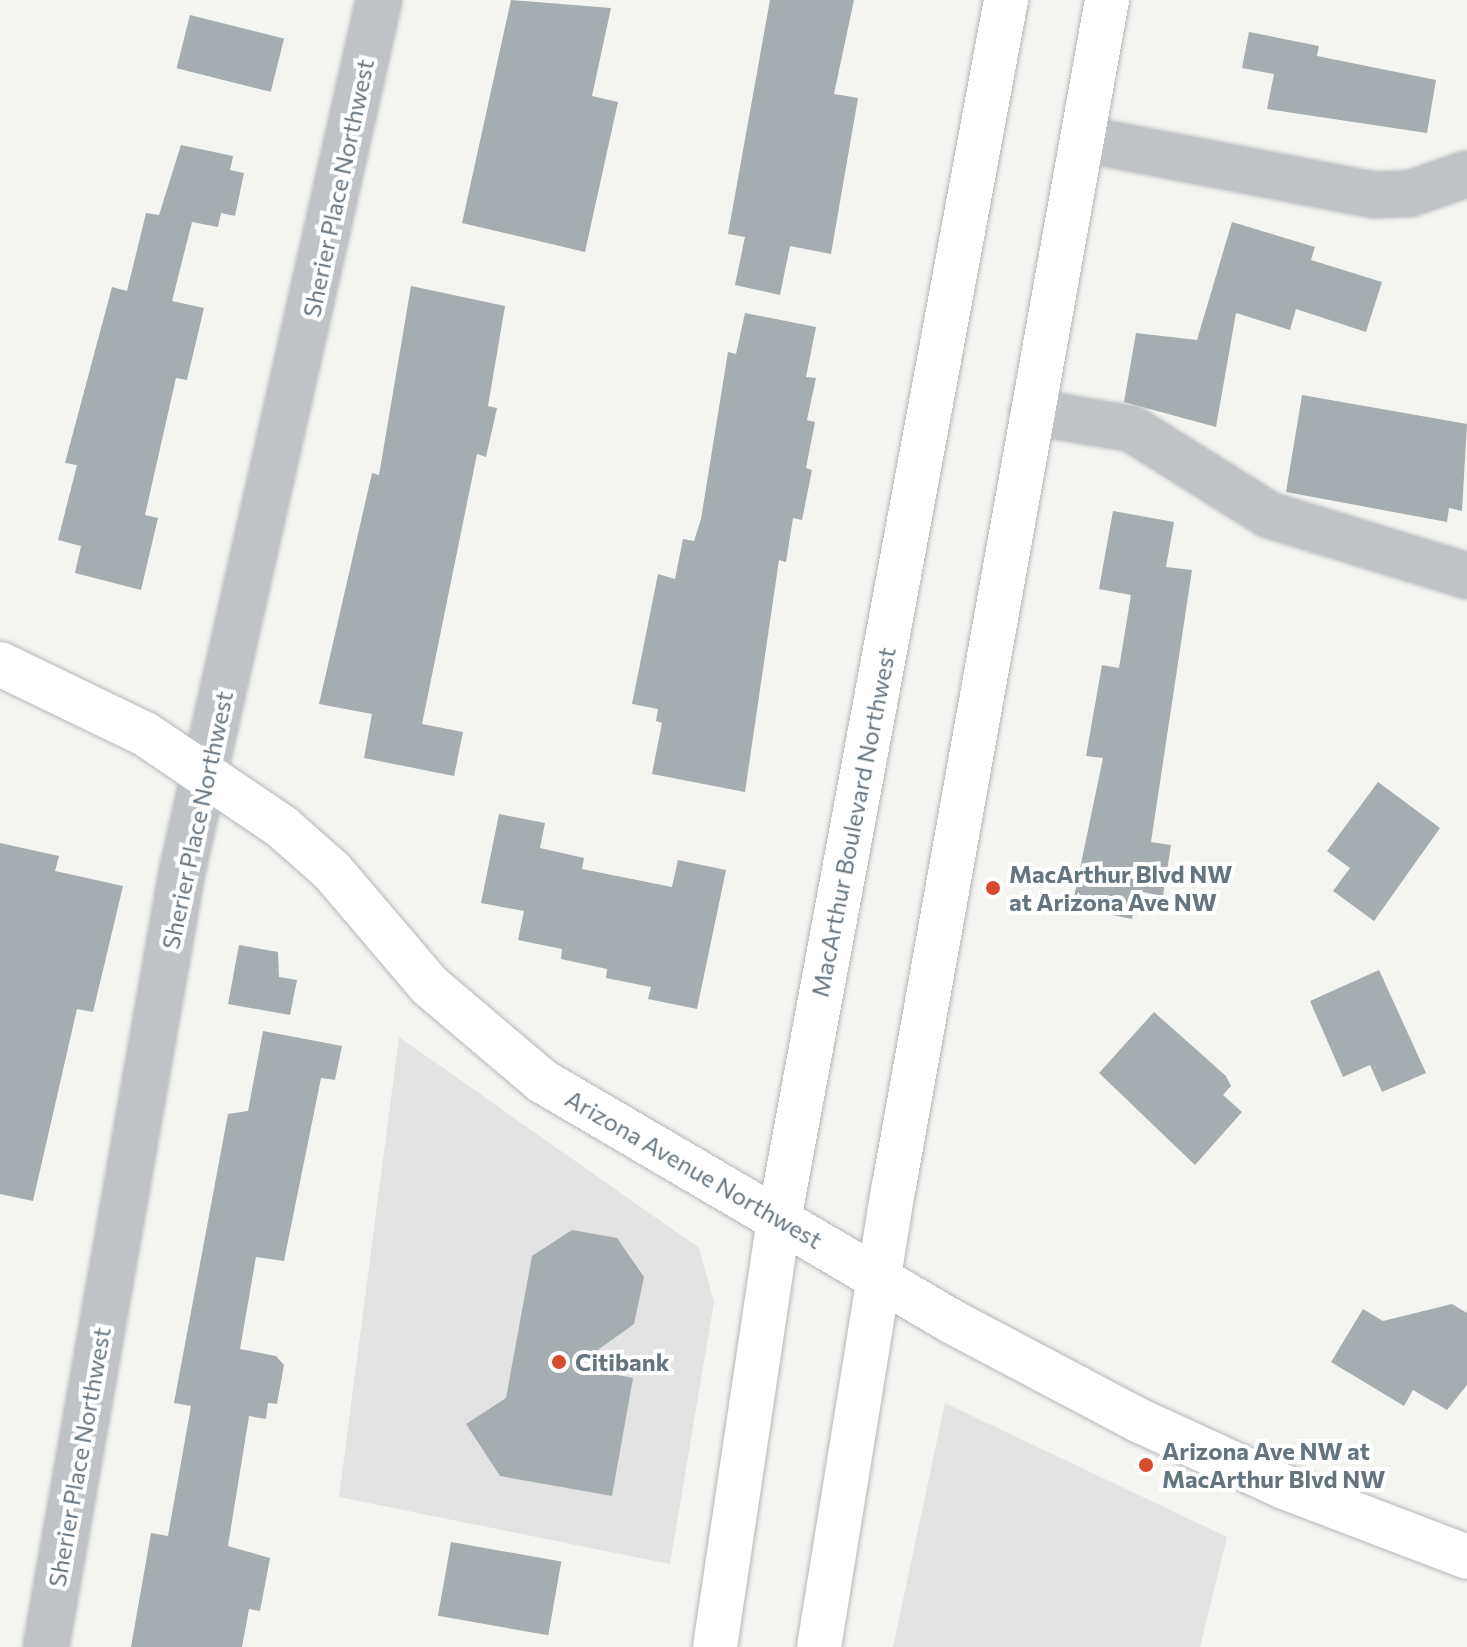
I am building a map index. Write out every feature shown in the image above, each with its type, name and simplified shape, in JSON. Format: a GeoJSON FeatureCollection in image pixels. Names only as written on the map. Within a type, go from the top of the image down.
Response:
{"type":"FeatureCollection","features":[{"type":"Feature","properties":{"kind":"main road","name":"MacArthur Boulevard Northwest"},"geometry":{"type":"LineString","coordinates":[[715,1647],[779,1220],[1006,0]]}},
{"type":"Feature","properties":{"kind":"main road"},"geometry":{"type":"LineString","coordinates":[[819,1647],[1032,412],[1107,0]]}},
{"type":"Feature","properties":{"kind":"main road","name":"Arizona Avenue Northwest"},"geometry":{"type":"LineString","coordinates":[[0,664],[104,711],[205,770],[319,858],[423,978],[494,1044],[542,1081],[779,1220],[1140,1421],[1284,1487],[1467,1557]]}},
{"type":"Feature","properties":{"kind":"street","name":"Sherier Place Northwest"},"geometry":{"type":"LineString","coordinates":[[46,1647],[205,770],[379,0]]}},
{"type":"Feature","properties":{"kind":"street"},"geometry":{"type":"LineString","coordinates":[[1083,139],[1375,195],[1409,194],[1467,174]]}},
{"type":"Feature","properties":{"kind":"street"},"geometry":{"type":"LineString","coordinates":[[1032,412],[1132,429],[1269,515],[1467,576]]}},
{"type":"Feature","properties":{"kind":"shaded area"},"geometry":{"type":"Polygon","coordinates":[[[399,1037],[699,1248],[714,1302],[670,1564],[339,1497],[399,1037]]]}},
{"type":"Feature","properties":{"kind":"shaded area"},"geometry":{"type":"Polygon","coordinates":[[[945,1403],[1227,1537],[1200,1647],[893,1647],[945,1403]]]}},
{"type":"Feature","properties":{"kind":"building"},"geometry":{"type":"Polygon","coordinates":[[[511,0],[611,8],[592,96],[618,102],[585,252],[462,223],[511,0]]]}},
{"type":"Feature","properties":{"kind":"building"},"geometry":{"type":"Polygon","coordinates":[[[770,0],[854,0],[834,94],[858,98],[831,254],[790,246],[780,295],[735,285],[745,237],[728,234],[770,0]]]}},
{"type":"Feature","properties":{"kind":"building"},"geometry":{"type":"Polygon","coordinates":[[[190,15],[284,38],[271,92],[177,68],[190,15]]]}},
{"type":"Feature","properties":{"kind":"building"},"geometry":{"type":"Polygon","coordinates":[[[1249,32],[1319,46],[1317,56],[1436,80],[1427,133],[1267,109],[1274,74],[1242,68],[1249,32]]]}},
{"type":"Feature","properties":{"kind":"building"},"geometry":{"type":"Polygon","coordinates":[[[181,145],[233,156],[230,170],[244,173],[235,216],[221,213],[218,227],[192,222],[172,301],[204,308],[187,380],[176,378],[145,515],[158,518],[141,590],[75,573],[81,546],[58,540],[77,465],[65,463],[112,287],[127,291],[146,213],[159,215],[181,145]]]}},
{"type":"Feature","properties":{"kind":"building"},"geometry":{"type":"Polygon","coordinates":[[[1232,222],[1315,247],[1311,260],[1382,282],[1366,332],[1296,309],[1290,330],[1236,313],[1216,427],[1124,402],[1136,333],[1197,340],[1232,222]]]}},
{"type":"Feature","properties":{"kind":"building"},"geometry":{"type":"Polygon","coordinates":[[[411,286],[505,306],[488,406],[497,408],[486,457],[477,454],[422,724],[463,732],[454,776],[364,758],[372,714],[319,704],[372,473],[379,475],[411,286]]]}},
{"type":"Feature","properties":{"kind":"building"},"geometry":{"type":"Polygon","coordinates":[[[745,313],[816,327],[806,377],[816,378],[807,420],[815,422],[806,468],[812,470],[802,520],[793,518],[786,562],[779,560],[745,792],[652,774],[662,723],[656,721],[658,709],[632,704],[658,574],[675,579],[683,539],[694,541],[701,519],[728,352],[736,354],[745,313]]]}},
{"type":"Feature","properties":{"kind":"building"},"geometry":{"type":"Polygon","coordinates":[[[1302,395],[1467,424],[1462,511],[1449,508],[1447,522],[1286,492],[1302,395]]]}},
{"type":"Feature","properties":{"kind":"building"},"geometry":{"type":"Polygon","coordinates":[[[1113,511],[1174,522],[1166,567],[1192,570],[1151,842],[1171,845],[1163,896],[1137,891],[1132,919],[1072,907],[1103,758],[1086,756],[1102,665],[1119,668],[1131,595],[1099,589],[1113,511]]]}},
{"type":"Feature","properties":{"kind":"building"},"geometry":{"type":"Polygon","coordinates":[[[1378,782],[1440,828],[1374,921],[1333,891],[1350,868],[1327,851],[1378,782]]]}},
{"type":"Feature","properties":{"kind":"building"},"geometry":{"type":"Polygon","coordinates":[[[499,814],[545,823],[540,848],[584,858],[582,869],[672,887],[678,860],[726,870],[697,1009],[648,999],[651,987],[606,978],[607,969],[561,959],[562,949],[518,940],[524,911],[481,903],[499,814]]]}},
{"type":"Feature","properties":{"kind":"building"},"geometry":{"type":"Polygon","coordinates":[[[0,843],[59,856],[55,871],[123,886],[93,1012],[77,1009],[33,1201],[0,1194],[0,843]]]}},
{"type":"Feature","properties":{"kind":"building"},"geometry":{"type":"Polygon","coordinates":[[[239,945],[278,952],[279,977],[297,980],[290,1015],[228,1004],[239,945]]]}},
{"type":"Feature","properties":{"kind":"building"},"geometry":{"type":"Polygon","coordinates":[[[1379,970],[1426,1073],[1382,1092],[1370,1065],[1343,1077],[1310,1001],[1379,970]]]}},
{"type":"Feature","properties":{"kind":"building"},"geometry":{"type":"Polygon","coordinates":[[[1154,1012],[1226,1076],[1231,1086],[1223,1095],[1242,1112],[1195,1165],[1099,1073],[1154,1012]]]}},
{"type":"Feature","properties":{"kind":"building"},"geometry":{"type":"Polygon","coordinates":[[[263,1031],[342,1046],[335,1080],[321,1078],[284,1261],[256,1257],[240,1349],[276,1356],[284,1365],[277,1404],[268,1403],[266,1419],[249,1416],[228,1546],[270,1558],[260,1611],[249,1609],[242,1647],[131,1647],[151,1533],[168,1536],[191,1406],[174,1403],[228,1114],[248,1111],[263,1031]]]}},
{"type":"Feature","properties":{"kind":"building"},"geometry":{"type":"Polygon","coordinates":[[[572,1230],[617,1238],[644,1277],[634,1324],[574,1367],[633,1378],[612,1496],[500,1476],[466,1424],[506,1398],[532,1256],[572,1230]]]}},
{"type":"Feature","properties":{"kind":"building"},"geometry":{"type":"Polygon","coordinates":[[[1452,1304],[1467,1313],[1467,1385],[1447,1410],[1413,1390],[1404,1406],[1331,1362],[1363,1309],[1383,1321],[1452,1304]]]}},
{"type":"Feature","properties":{"kind":"building"},"geometry":{"type":"Polygon","coordinates":[[[451,1542],[561,1561],[548,1635],[438,1616],[451,1542]]]}},
{"type":"Feature","properties":{"kind":"place","name":"MacArthur Blvd NW at Arizona Ave NW"},"geometry":{"type":"Point","coordinates":[993,888]}},
{"type":"Feature","properties":{"kind":"place","name":"Citibank"},"geometry":{"type":"Point","coordinates":[559,1362]}},
{"type":"Feature","properties":{"kind":"place","name":"Arizona Ave NW at MacArthur Blvd NW"},"geometry":{"type":"Point","coordinates":[1146,1465]}}]}
